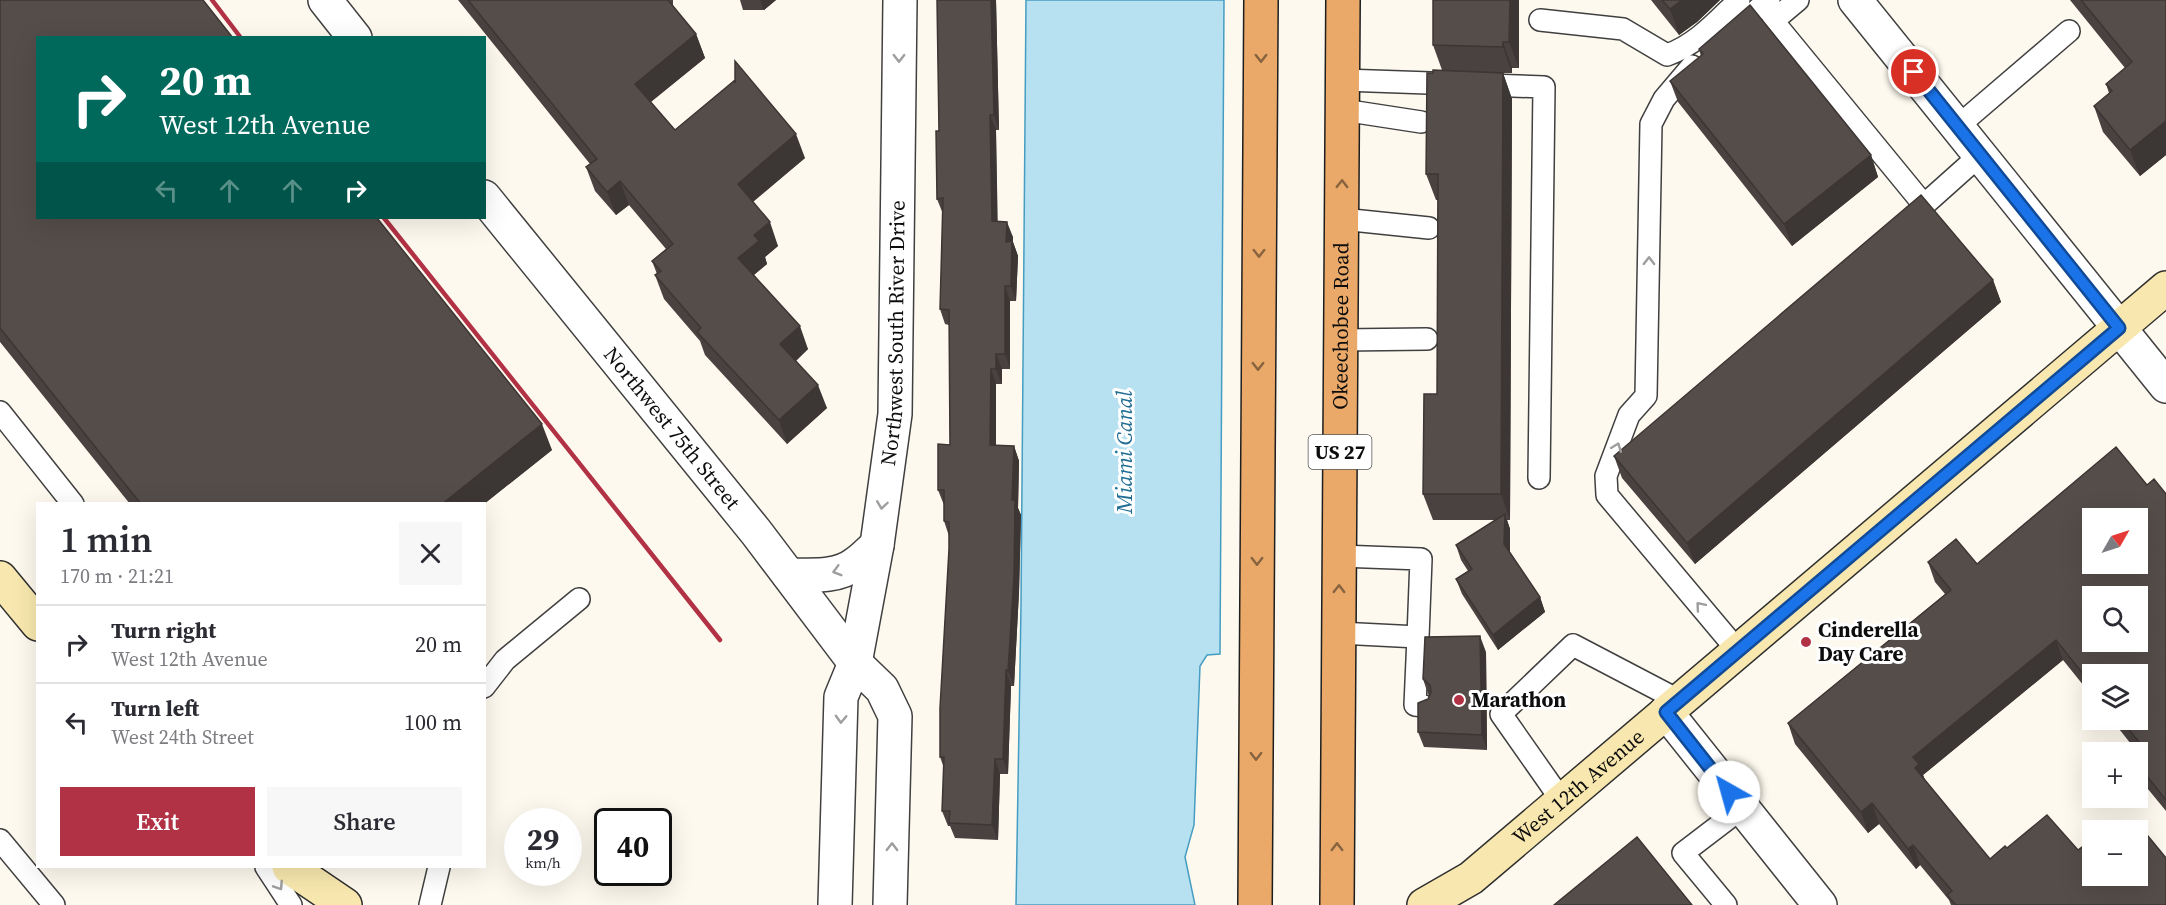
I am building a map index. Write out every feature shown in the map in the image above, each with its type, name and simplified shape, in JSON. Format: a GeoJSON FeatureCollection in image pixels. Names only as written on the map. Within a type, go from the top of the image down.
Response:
{"type":"FeatureCollection","features":[{"type":"Feature","properties":{"kind":"highway"},"geometry":{"type":"LineString","coordinates":[[1255,905],[1261,0]]}},
{"type":"Feature","properties":{"kind":"highway","name":"Okeechobee Road"},"geometry":{"type":"LineString","coordinates":[[1337,905],[1343,0]]}},
{"type":"Feature","properties":{"kind":"main road","name":"West 12th Avenue"},"geometry":{"type":"LineString","coordinates":[[1424,905],[1471,878],[2166,288]]}},
{"type":"Feature","properties":{"kind":"main road"},"geometry":{"type":"LineString","coordinates":[[0,578],[36,622]]}},
{"type":"Feature","properties":{"kind":"main road"},"geometry":{"type":"LineString","coordinates":[[290,868],[345,905]]}},
{"type":"Feature","properties":{"kind":"street"},"geometry":{"type":"LineString","coordinates":[[325,0],[353,36]]}},
{"type":"Feature","properties":{"kind":"street","name":"Northwest South River Drive"},"geometry":{"type":"LineString","coordinates":[[835,905],[841,697],[855,663],[877,545],[895,414],[900,0]]}},
{"type":"Feature","properties":{"kind":"street"},"geometry":{"type":"LineString","coordinates":[[1855,0],[2166,386]]}},
{"type":"Feature","properties":{"kind":"street","name":"Northwest 75th Street"},"geometry":{"type":"LineString","coordinates":[[486,199],[789,575],[855,663]]}},
{"type":"Feature","properties":{"kind":"street"},"geometry":{"type":"LineString","coordinates":[[789,575],[824,575],[854,566],[877,545]]}},
{"type":"Feature","properties":{"kind":"street"},"geometry":{"type":"LineString","coordinates":[[855,663],[882,689],[895,716],[890,905]]}},
{"type":"Feature","properties":{"kind":"street"},"geometry":{"type":"LineString","coordinates":[[1673,706],[1742,808],[1820,905]]}},
{"type":"Feature","properties":{"kind":"lane"},"geometry":{"type":"LineString","coordinates":[[1540,20],[1623,29],[1666,55],[1690,44],[1739,0]]}},
{"type":"Feature","properties":{"kind":"lane"},"geometry":{"type":"LineString","coordinates":[[1738,651],[1606,495],[1606,476],[1629,415],[1646,396],[1651,124],[1664,99],[1693,65],[1769,0]]}},
{"type":"Feature","properties":{"kind":"lane"},"geometry":{"type":"LineString","coordinates":[[1798,0],[1773,21],[1924,205],[1980,155]]}},
{"type":"Feature","properties":{"kind":"lane"},"geometry":{"type":"LineString","coordinates":[[1957,127],[2069,31]]}},
{"type":"Feature","properties":{"kind":"lane"},"geometry":{"type":"LineString","coordinates":[[1343,95],[1544,87],[1539,478]]}},
{"type":"Feature","properties":{"kind":"lane"},"geometry":{"type":"LineString","coordinates":[[1343,95],[1421,122]]}},
{"type":"Feature","properties":{"kind":"lane"},"geometry":{"type":"LineString","coordinates":[[1342,219],[1429,228]]}},
{"type":"Feature","properties":{"kind":"lane"},"geometry":{"type":"LineString","coordinates":[[1341,340],[1427,339]]}},
{"type":"Feature","properties":{"kind":"lane"},"geometry":{"type":"LineString","coordinates":[[0,412],[71,502]]}},
{"type":"Feature","properties":{"kind":"lane"},"geometry":{"type":"LineString","coordinates":[[1340,556],[1421,559],[1415,705],[1424,706]]}},
{"type":"Feature","properties":{"kind":"lane"},"geometry":{"type":"LineString","coordinates":[[486,684],[505,660],[579,599]]}},
{"type":"Feature","properties":{"kind":"lane"},"geometry":{"type":"LineString","coordinates":[[1339,633],[1418,637]]}},
{"type":"Feature","properties":{"kind":"lane"},"geometry":{"type":"LineString","coordinates":[[1562,801],[1494,712],[1573,645],[1673,706]]}},
{"type":"Feature","properties":{"kind":"lane"},"geometry":{"type":"LineString","coordinates":[[1726,905],[1683,853],[1742,808]]}},
{"type":"Feature","properties":{"kind":"lane"},"geometry":{"type":"LineString","coordinates":[[0,840],[54,905]]}},
{"type":"Feature","properties":{"kind":"lane"},"geometry":{"type":"LineString","coordinates":[[267,868],[291,905]]}},
{"type":"Feature","properties":{"kind":"lane"},"geometry":{"type":"LineString","coordinates":[[430,905],[439,868]]}},
{"type":"Feature","properties":{"kind":"water","name":"Miami Canal"},"geometry":{"type":"Polygon","coordinates":[[[1026,0],[1224,0],[1220,654],[1207,655],[1200,666],[1194,825],[1185,857],[1195,905],[1016,905],[1026,0]]]}},
{"type":"Feature","properties":{"kind":"building"},"geometry":{"type":"Polygon","coordinates":[[[0,0],[203,0],[231,36],[36,36],[36,219],[378,219],[542,424],[444,502],[139,502],[0,328],[0,0]]]}},
{"type":"Feature","properties":{"kind":"building"},"geometry":{"type":"Polygon","coordinates":[[[468,0],[668,0],[696,34],[635,84],[675,130],[734,81],[735,83],[735,61],[796,134],[738,184],[770,222],[754,235],[759,241],[738,258],[800,326],[780,344],[818,385],[779,420],[697,332],[701,328],[655,275],[661,271],[652,261],[673,244],[620,181],[607,192],[586,167],[597,159],[468,0]]]}},
{"type":"Feature","properties":{"kind":"building"},"geometry":{"type":"Polygon","coordinates":[[[937,0],[991,0],[994,115],[990,115],[992,221],[1007,222],[1006,242],[1012,241],[1011,286],[1005,286],[1005,354],[996,354],[996,369],[991,369],[990,445],[1014,446],[1012,500],[1015,500],[1014,577],[1008,671],[1006,670],[1003,759],[995,759],[992,825],[949,823],[950,811],[942,811],[944,757],[940,757],[940,708],[949,522],[944,521],[944,490],[938,490],[938,444],[950,445],[949,310],[940,309],[943,198],[937,199],[936,131],[939,131],[937,0]]]}},
{"type":"Feature","properties":{"kind":"building"},"geometry":{"type":"Polygon","coordinates":[[[1433,0],[1510,0],[1509,42],[1503,42],[1503,47],[1433,45],[1433,0]]]}},
{"type":"Feature","properties":{"kind":"building"},"geometry":{"type":"Polygon","coordinates":[[[1662,0],[1682,0],[1670,9],[1662,0]]]}},
{"type":"Feature","properties":{"kind":"building"},"geometry":{"type":"Polygon","coordinates":[[[2081,0],[2166,0],[2166,121],[2130,150],[2094,106],[2112,91],[2106,84],[2132,62],[2081,0]]]}},
{"type":"Feature","properties":{"kind":"building"},"geometry":{"type":"Polygon","coordinates":[[[1750,5],[1871,155],[1784,224],[1670,81],[1703,54],[1699,49],[1750,5]]]}},
{"type":"Feature","properties":{"kind":"building"},"geometry":{"type":"Polygon","coordinates":[[[1433,70],[1503,73],[1501,494],[1423,494],[1424,394],[1437,394],[1438,174],[1426,174],[1427,73],[1433,73],[1433,70]]]}},
{"type":"Feature","properties":{"kind":"building"},"geometry":{"type":"Polygon","coordinates":[[[1921,195],[1993,280],[1687,543],[1614,456],[1921,195]]]}},
{"type":"Feature","properties":{"kind":"building"},"geometry":{"type":"Polygon","coordinates":[[[2116,447],[2147,485],[2154,479],[2166,494],[2166,800],[2148,778],[2148,742],[2139,742],[2129,730],[2148,730],[2148,664],[2082,664],[2082,672],[2056,640],[1913,757],[1919,764],[1915,768],[1990,859],[2047,815],[2078,850],[2082,847],[2082,886],[2148,886],[2148,836],[2166,858],[2166,905],[1956,905],[1947,895],[1952,891],[1913,845],[1908,849],[1872,803],[1861,812],[1788,723],[1951,590],[1928,562],[1956,539],[1977,564],[2116,447]]]}},
{"type":"Feature","properties":{"kind":"building"},"geometry":{"type":"Polygon","coordinates":[[[1505,514],[1504,544],[1540,597],[1493,635],[1456,579],[1472,569],[1456,545],[1505,514]]]}},
{"type":"Feature","properties":{"kind":"building"},"geometry":{"type":"Polygon","coordinates":[[[1480,636],[1482,735],[1418,732],[1418,703],[1428,699],[1431,692],[1430,685],[1423,679],[1425,637],[1480,636]]]}},
{"type":"Feature","properties":{"kind":"building"},"geometry":{"type":"Polygon","coordinates":[[[1637,837],[1692,905],[1554,905],[1637,837]]]}},
{"type":"Feature","properties":{"kind":"railway"},"geometry":{"type":"LineString","coordinates":[[212,0],[239,36]]}},
{"type":"Feature","properties":{"kind":"railway"},"geometry":{"type":"LineString","coordinates":[[385,219],[720,640]]}},
{"type":"Feature","properties":{"kind":"place","name":"Cinderella Day Care"},"geometry":{"type":"Point","coordinates":[1806,642]}},
{"type":"Feature","properties":{"kind":"place","name":"Marathon"},"geometry":{"type":"Point","coordinates":[1459,700]}},
{"type":"Feature","properties":{"kind":"route"},"geometry":{"type":"LineString","coordinates":[[1729,792],[1666,712],[2119,328],[1914,72]]}}]}
